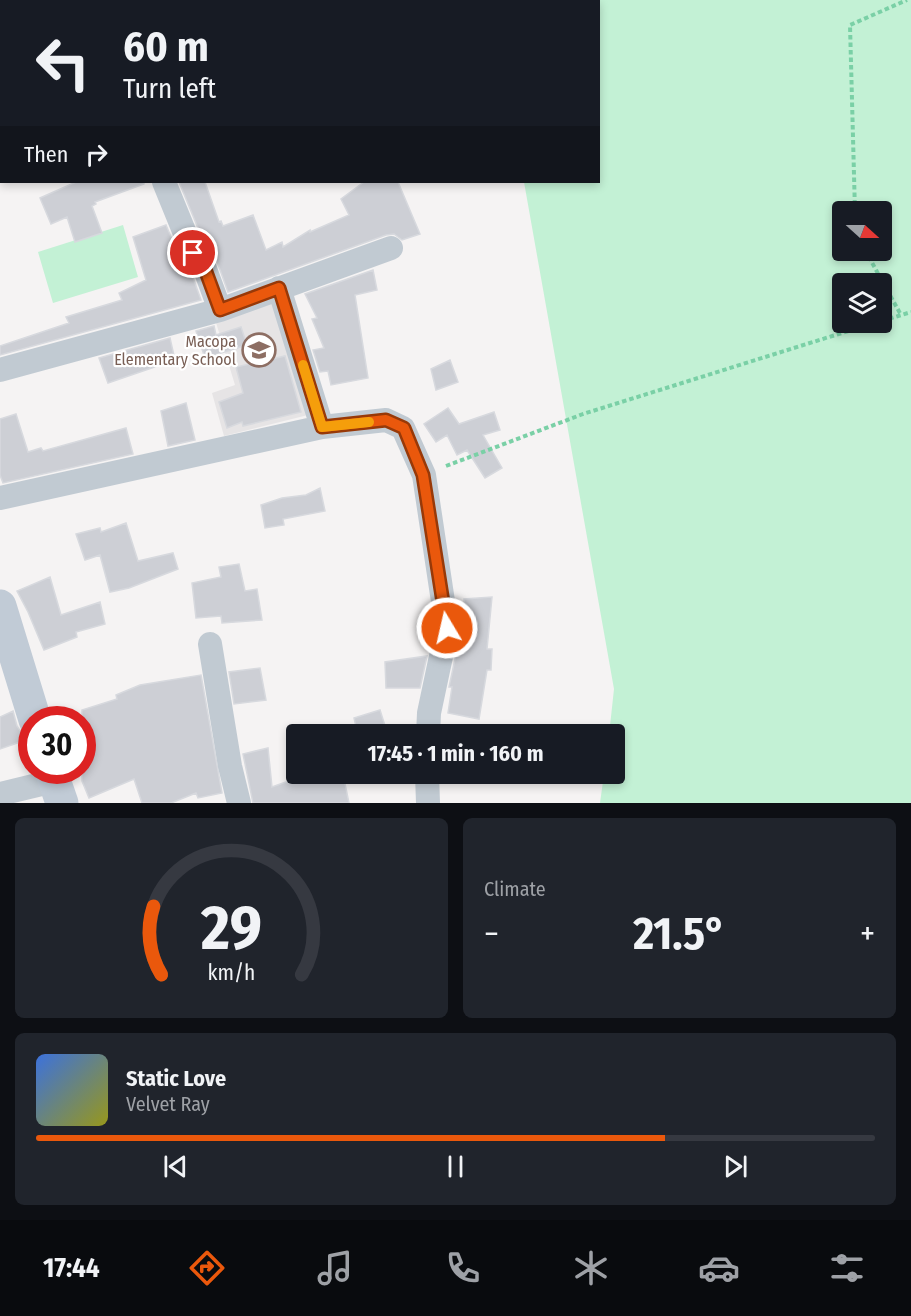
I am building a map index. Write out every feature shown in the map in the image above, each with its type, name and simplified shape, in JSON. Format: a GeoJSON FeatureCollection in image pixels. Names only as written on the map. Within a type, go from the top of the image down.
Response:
{"type":"FeatureCollection","features":[{"type":"Feature","properties":{"kind":"main road"},"geometry":{"type":"LineString","coordinates":[[0,606],[31,706]]}},
{"type":"Feature","properties":{"kind":"street"},"geometry":{"type":"LineString","coordinates":[[164,183],[193,253],[202,261],[220,310]]}},
{"type":"Feature","properties":{"kind":"street"},"geometry":{"type":"LineString","coordinates":[[0,370],[220,310],[390,248]]}},
{"type":"Feature","properties":{"kind":"street"},"geometry":{"type":"LineString","coordinates":[[279,288],[322,427]]}},
{"type":"Feature","properties":{"kind":"street"},"geometry":{"type":"LineString","coordinates":[[0,498],[322,427],[386,420],[404,428],[423,475],[447,628],[428,724]]}},
{"type":"Feature","properties":{"kind":"street"},"geometry":{"type":"LineString","coordinates":[[210,644],[230,766],[239,803]]}},
{"type":"Feature","properties":{"kind":"street"},"geometry":{"type":"LineString","coordinates":[[427,784],[428,803]]}},
{"type":"Feature","properties":{"kind":"street"},"geometry":{"type":"LineString","coordinates":[[0,794],[56,785]]}},
{"type":"Feature","properties":{"kind":"path"},"geometry":{"type":"LineString","coordinates":[[855,201],[850,25],[907,0]]}},
{"type":"Feature","properties":{"kind":"path"},"geometry":{"type":"LineString","coordinates":[[871,261],[901,315]]}},
{"type":"Feature","properties":{"kind":"path"},"geometry":{"type":"LineString","coordinates":[[892,318],[911,312]]}},
{"type":"Feature","properties":{"kind":"path"},"geometry":{"type":"LineString","coordinates":[[423,475],[583,414],[843,333]]}},
{"type":"Feature","properties":{"kind":"shaded area","name":"Macopa Elementary School"},"geometry":{"type":"Polygon","coordinates":[[[276,296],[312,414],[224,436],[212,393],[235,385],[214,316],[276,296]]]}},
{"type":"Feature","properties":{"kind":"green space"},"geometry":{"type":"Polygon","coordinates":[[[600,0],[911,0],[911,803],[600,803],[603,784],[625,784],[625,724],[610,724],[614,689],[524,183],[600,183],[600,0]]]}},
{"type":"Feature","properties":{"kind":"green space"},"geometry":{"type":"Polygon","coordinates":[[[123,225],[138,277],[53,303],[38,252],[123,225]]]}},
{"type":"Feature","properties":{"kind":"building"},"geometry":{"type":"Polygon","coordinates":[[[74,183],[144,183],[95,202],[96,204],[92,206],[102,233],[75,242],[67,217],[51,224],[40,198],[74,183]]]}},
{"type":"Feature","properties":{"kind":"building"},"geometry":{"type":"Polygon","coordinates":[[[179,183],[205,183],[219,222],[221,221],[223,226],[253,215],[266,250],[282,242],[283,247],[310,230],[310,232],[349,215],[341,199],[363,183],[398,183],[420,234],[402,240],[394,234],[386,235],[228,292],[215,256],[205,245],[179,183]]]}},
{"type":"Feature","properties":{"kind":"building"},"geometry":{"type":"Polygon","coordinates":[[[166,225],[180,258],[190,269],[201,300],[0,355],[0,346],[69,323],[66,317],[122,300],[119,293],[146,280],[133,237],[166,225]]]}},
{"type":"Feature","properties":{"kind":"building"},"geometry":{"type":"Polygon","coordinates":[[[373,270],[377,290],[355,295],[368,378],[331,385],[328,371],[320,372],[313,350],[324,348],[312,319],[317,318],[305,294],[373,270]]]}},
{"type":"Feature","properties":{"kind":"building"},"geometry":{"type":"Polygon","coordinates":[[[214,326],[216,335],[241,327],[247,345],[205,358],[196,331],[214,326]]]}},
{"type":"Feature","properties":{"kind":"building"},"geometry":{"type":"Polygon","coordinates":[[[170,338],[175,360],[108,383],[99,358],[170,338]]]}},
{"type":"Feature","properties":{"kind":"building"},"geometry":{"type":"Polygon","coordinates":[[[285,356],[301,412],[243,426],[242,422],[227,428],[219,402],[243,393],[236,367],[285,356]]]}},
{"type":"Feature","properties":{"kind":"building"},"geometry":{"type":"Polygon","coordinates":[[[450,360],[458,382],[436,390],[431,369],[450,360]]]}},
{"type":"Feature","properties":{"kind":"building"},"geometry":{"type":"Polygon","coordinates":[[[186,403],[195,440],[168,446],[161,411],[186,403]]]}},
{"type":"Feature","properties":{"kind":"building"},"geometry":{"type":"Polygon","coordinates":[[[448,408],[459,424],[494,412],[500,430],[483,435],[502,468],[485,478],[467,450],[457,455],[447,435],[436,442],[424,424],[448,408]]]}},
{"type":"Feature","properties":{"kind":"building"},"geometry":{"type":"Polygon","coordinates":[[[16,414],[28,452],[41,448],[43,451],[126,428],[133,454],[3,483],[0,475],[0,419],[16,414]]]}},
{"type":"Feature","properties":{"kind":"building"},"geometry":{"type":"Polygon","coordinates":[[[320,488],[325,511],[283,519],[284,525],[265,528],[261,505],[282,498],[306,495],[320,488]]]}},
{"type":"Feature","properties":{"kind":"building"},"geometry":{"type":"Polygon","coordinates":[[[126,523],[138,561],[173,553],[178,569],[129,588],[110,592],[100,555],[85,560],[76,534],[100,528],[101,532],[126,523]]]}},
{"type":"Feature","properties":{"kind":"building"},"geometry":{"type":"Polygon","coordinates":[[[239,564],[245,591],[257,589],[262,620],[222,623],[221,616],[196,618],[192,583],[221,577],[219,567],[239,564]]]}},
{"type":"Feature","properties":{"kind":"building"},"geometry":{"type":"Polygon","coordinates":[[[50,577],[61,615],[100,602],[105,624],[76,632],[77,637],[44,650],[17,591],[50,577]]]}},
{"type":"Feature","properties":{"kind":"building"},"geometry":{"type":"Polygon","coordinates":[[[492,597],[487,649],[492,649],[491,670],[487,670],[479,719],[448,713],[452,687],[449,687],[461,631],[460,621],[466,620],[464,599],[492,597]]]}},
{"type":"Feature","properties":{"kind":"building"},"geometry":{"type":"Polygon","coordinates":[[[427,656],[420,688],[386,688],[385,662],[427,656]]]}},
{"type":"Feature","properties":{"kind":"building"},"geometry":{"type":"Polygon","coordinates":[[[260,668],[266,700],[234,704],[229,672],[260,668]]]}},
{"type":"Feature","properties":{"kind":"building"},"geometry":{"type":"Polygon","coordinates":[[[201,675],[222,793],[198,798],[196,793],[171,803],[142,803],[134,779],[89,798],[83,784],[96,784],[95,706],[117,699],[116,695],[140,685],[201,675]]]}},
{"type":"Feature","properties":{"kind":"building"},"geometry":{"type":"Polygon","coordinates":[[[380,710],[384,724],[355,724],[354,718],[380,710]]]}},
{"type":"Feature","properties":{"kind":"building"},"geometry":{"type":"Polygon","coordinates":[[[13,711],[18,728],[18,743],[0,749],[0,717],[13,711]]]}},
{"type":"Feature","properties":{"kind":"building"},"geometry":{"type":"Polygon","coordinates":[[[268,748],[272,787],[286,782],[286,784],[345,784],[349,803],[253,803],[243,754],[268,748]]]}},
{"type":"Feature","properties":{"kind":"slow traffic"},"geometry":{"type":"LineString","coordinates":[[303,365],[322,427],[369,422]]}},
{"type":"Feature","properties":{"kind":"place","name":"Macopa Elementary School"},"geometry":{"type":"Point","coordinates":[259,350]}},
{"type":"Feature","properties":{"kind":"route"},"geometry":{"type":"LineString","coordinates":[[193,253],[202,261],[220,310],[279,288],[322,427],[386,420],[404,428],[423,475],[447,628]]}}]}
